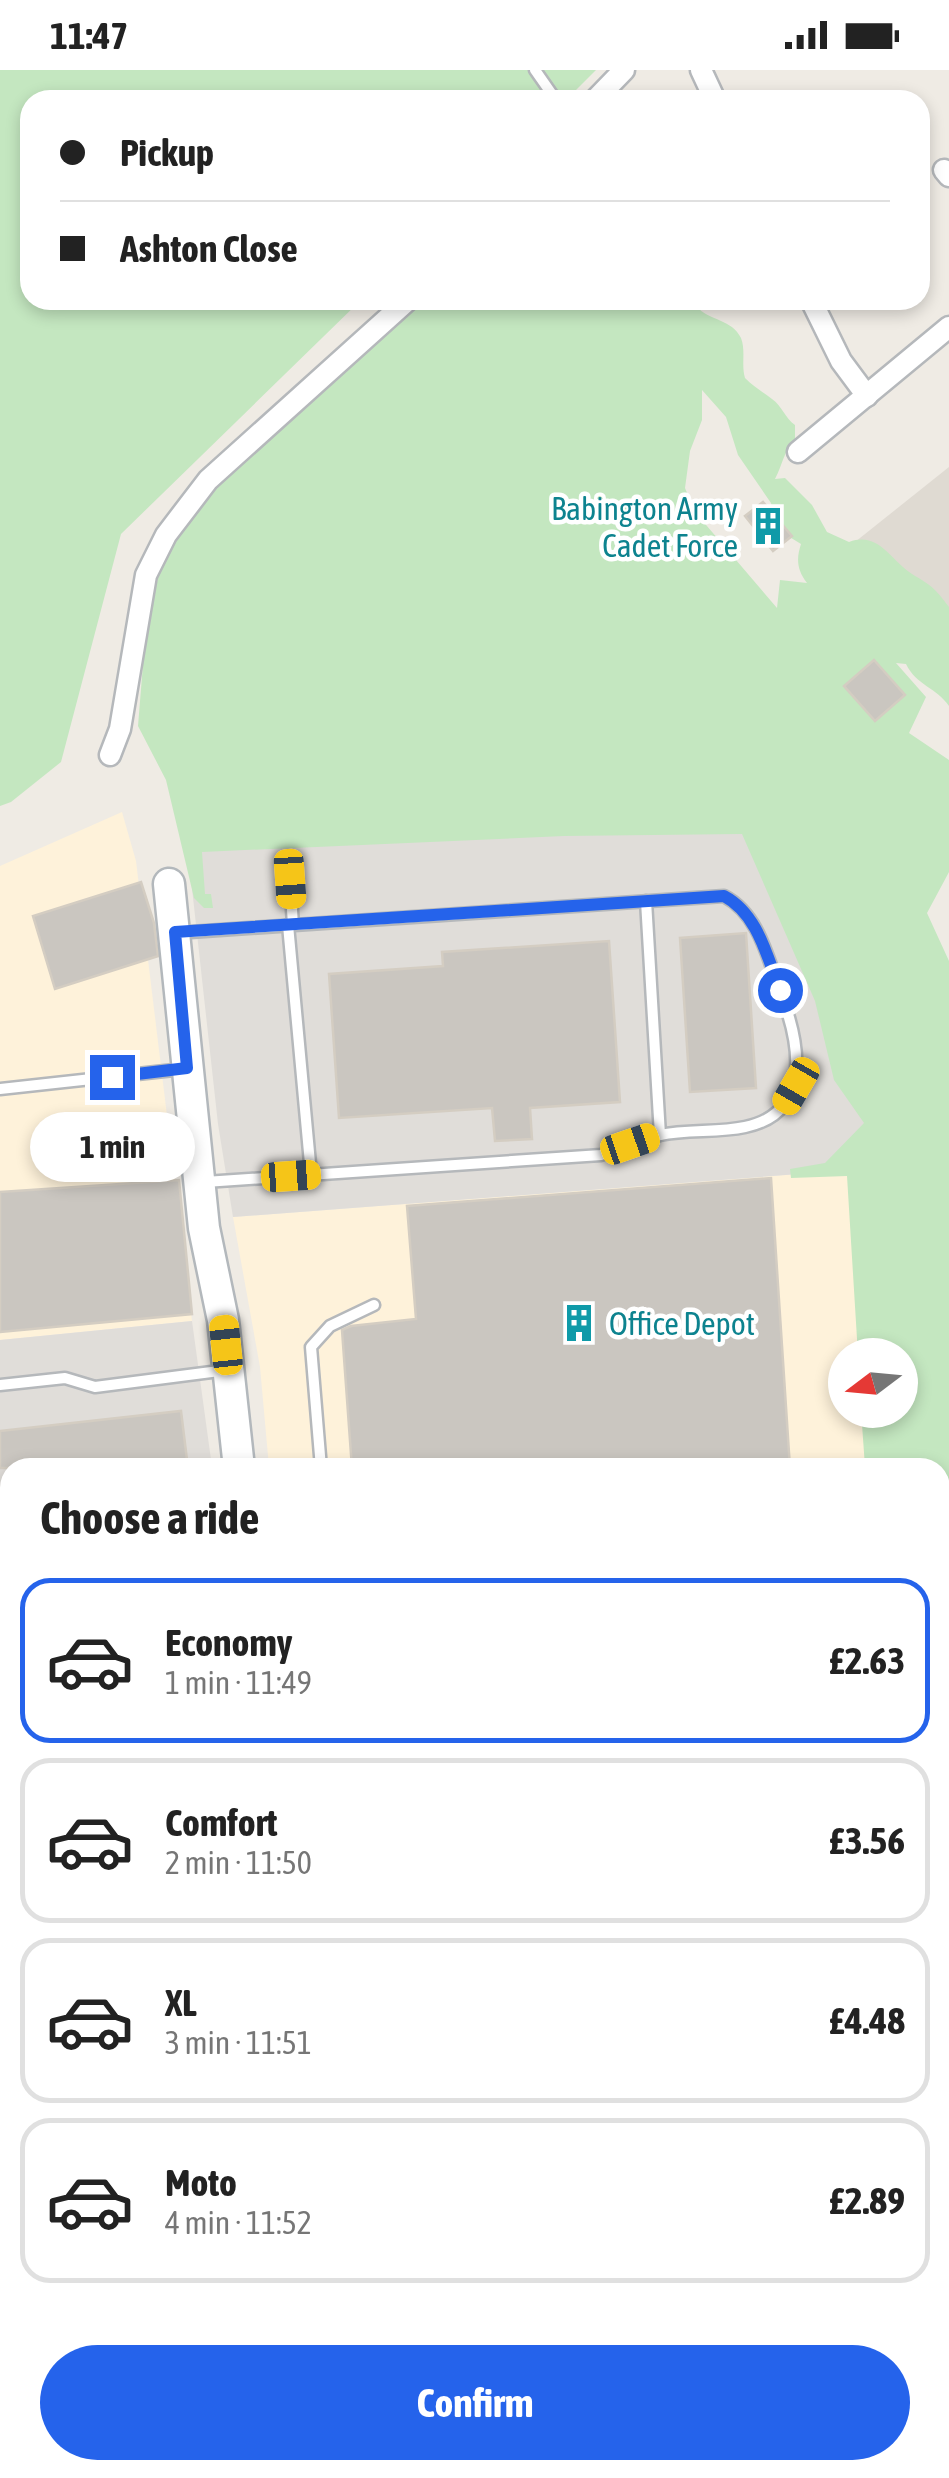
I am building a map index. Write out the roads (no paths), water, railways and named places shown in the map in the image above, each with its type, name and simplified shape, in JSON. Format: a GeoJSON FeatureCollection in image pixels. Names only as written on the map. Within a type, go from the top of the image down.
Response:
{"type":"FeatureCollection","features":[{"type":"Feature","properties":{"kind":"street"},"geometry":{"type":"LineString","coordinates":[[605,90],[624,70]]}},
{"type":"Feature","properties":{"kind":"street"},"geometry":{"type":"LineString","coordinates":[[110,755],[120,729],[146,575],[166,535],[208,480],[397,310]]}},
{"type":"Feature","properties":{"kind":"street"},"geometry":{"type":"LineString","coordinates":[[816,310],[841,361],[868,396]]}},
{"type":"Feature","properties":{"kind":"street"},"geometry":{"type":"LineString","coordinates":[[798,452],[949,327]]}},
{"type":"Feature","properties":{"kind":"street"},"geometry":{"type":"LineString","coordinates":[[169,884],[204,1228],[223,1320],[238,1458]]}},
{"type":"Feature","properties":{"kind":"lane"},"geometry":{"type":"LineString","coordinates":[[290,879],[311,1174]]}},
{"type":"Feature","properties":{"kind":"lane"},"geometry":{"type":"LineString","coordinates":[[175,932],[724,896],[740,904],[756,929],[792,1022],[796,1086],[785,1104],[767,1120],[744,1128],[660,1134],[601,1155],[200,1182]]}},
{"type":"Feature","properties":{"kind":"lane"},"geometry":{"type":"LineString","coordinates":[[646,901],[660,1134]]}},
{"type":"Feature","properties":{"kind":"lane"},"geometry":{"type":"LineString","coordinates":[[0,1090],[187,1068]]}},
{"type":"Feature","properties":{"kind":"lane"},"geometry":{"type":"LineString","coordinates":[[320,1458],[311,1347],[330,1326],[374,1305]]}},
{"type":"Feature","properties":{"kind":"lane"},"geometry":{"type":"LineString","coordinates":[[0,1385],[66,1378],[95,1387],[228,1370]]}},
{"type":"Feature","properties":{"kind":"place","name":"Babington Army Cadet Force"},"geometry":{"type":"Point","coordinates":[768,526]}},
{"type":"Feature","properties":{"kind":"place","name":"Office Depot"},"geometry":{"type":"Point","coordinates":[579,1323]}}]}
